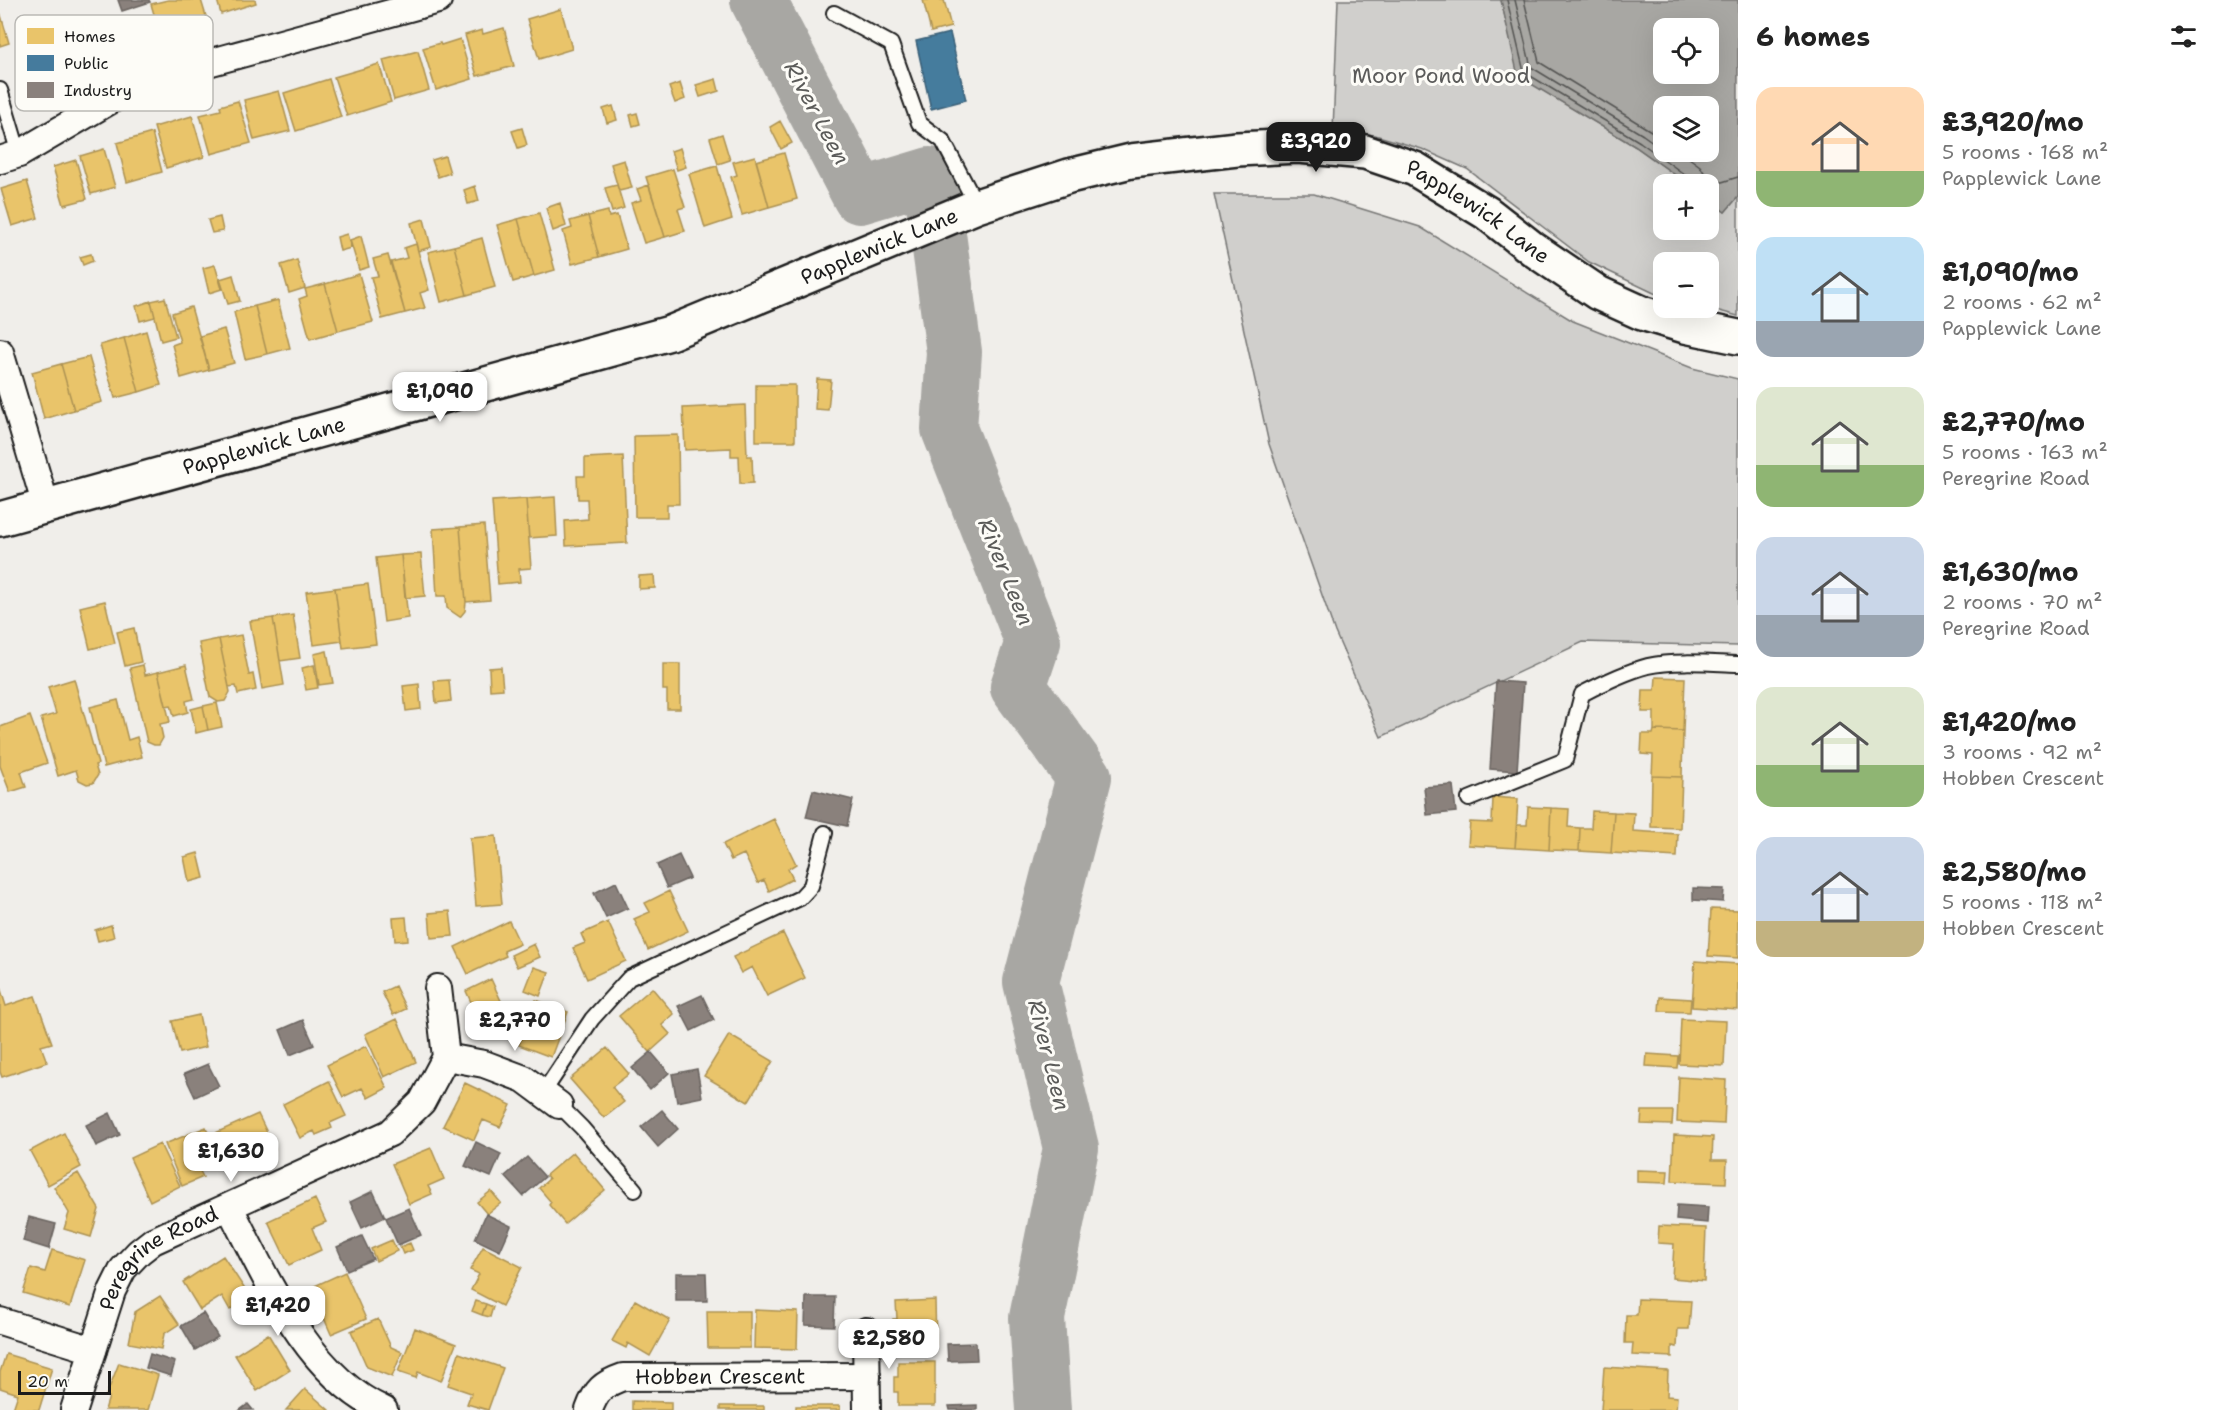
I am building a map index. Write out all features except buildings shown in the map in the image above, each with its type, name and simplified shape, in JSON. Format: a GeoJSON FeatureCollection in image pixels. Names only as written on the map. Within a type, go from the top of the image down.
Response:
{"type":"FeatureCollection","features":[{"type":"Feature","properties":{"kind":"street"},"geometry":{"type":"LineString","coordinates":[[213,62],[438,0]]}},
{"type":"Feature","properties":{"kind":"street"},"geometry":{"type":"LineString","coordinates":[[9,157],[91,111]]}},
{"type":"Feature","properties":{"kind":"street","name":"Papplewick Lane"},"geometry":{"type":"LineString","coordinates":[[0,519],[670,333],[977,206],[1059,178],[1131,161],[1237,149],[1298,146],[1365,152],[1415,169],[1487,213],[1533,249],[1598,292],[1642,313],[1685,326],[1738,337]]}},
{"type":"Feature","properties":{"kind":"street"},"geometry":{"type":"LineString","coordinates":[[0,352],[46,506]]}},
{"type":"Feature","properties":{"kind":"street"},"geometry":{"type":"LineString","coordinates":[[438,988],[446,1057],[484,1064],[524,1079],[551,1099]]}},
{"type":"Feature","properties":{"kind":"street","name":"Peregrine Road"},"geometry":{"type":"LineString","coordinates":[[74,1410],[112,1291],[123,1269],[138,1252],[153,1241],[230,1208],[390,1133],[422,1102],[446,1057]]}},
{"type":"Feature","properties":{"kind":"street"},"geometry":{"type":"LineString","coordinates":[[230,1208],[273,1290],[317,1357],[342,1384],[368,1403],[384,1410]]}},
{"type":"Feature","properties":{"kind":"street"},"geometry":{"type":"LineString","coordinates":[[0,1321],[93,1350]]}},
{"type":"Feature","properties":{"kind":"street"},"geometry":{"type":"LineString","coordinates":[[866,1331],[867,1410]]}},
{"type":"Feature","properties":{"kind":"street","name":"Hobben Crescent"},"geometry":{"type":"LineString","coordinates":[[589,1410],[594,1396],[606,1383],[623,1377],[867,1376]]}},
{"type":"Feature","properties":{"kind":"lane"},"geometry":{"type":"LineString","coordinates":[[834,13],[891,44],[919,123],[943,141],[977,206]]}},
{"type":"Feature","properties":{"kind":"lane"},"geometry":{"type":"LineString","coordinates":[[0,90],[9,157]]}},
{"type":"Feature","properties":{"kind":"lane"},"geometry":{"type":"LineString","coordinates":[[1468,799],[1565,760],[1582,694],[1609,679],[1650,665],[1738,664]]}},
{"type":"Feature","properties":{"kind":"lane"},"geometry":{"type":"LineString","coordinates":[[635,1190],[582,1128],[551,1099],[592,1019],[629,978],[800,898],[811,886],[825,833]]}},
{"type":"Feature","properties":{"kind":"green space","name":"Moor Pond Wood"},"geometry":{"type":"Polygon","coordinates":[[[1338,0],[1501,0],[1519,76],[1636,147],[1653,159],[1653,162],[1657,162],[1674,174],[1653,174],[1653,240],[1719,240],[1719,208],[1725,212],[1738,197],[1738,316],[1719,311],[1719,252],[1653,252],[1653,293],[1589,262],[1467,169],[1422,149],[1375,135],[1333,131],[1338,0]]]}},
{"type":"Feature","properties":{"kind":"green space"},"geometry":{"type":"Polygon","coordinates":[[[1214,194],[1314,194],[1420,227],[1573,321],[1692,368],[1738,379],[1738,646],[1583,642],[1381,737],[1335,632],[1269,444],[1214,194]]]}},
{"type":"Feature","properties":{"kind":"water"},"geometry":{"type":"Polygon","coordinates":[[[1501,0],[1738,0],[1738,197],[1725,212],[1719,208],[1719,174],[1674,174],[1657,162],[1719,162],[1719,96],[1653,96],[1653,159],[1518,76],[1501,0]]]}},
{"type":"Feature","properties":{"kind":"waterway","name":"River Leen"},"geometry":{"type":"LineString","coordinates":[[758,0],[860,196],[930,175],[954,352],[949,429],[1033,642],[1018,687],[1084,777],[1031,982],[1071,1148],[1037,1318],[1043,1410]]}}]}
